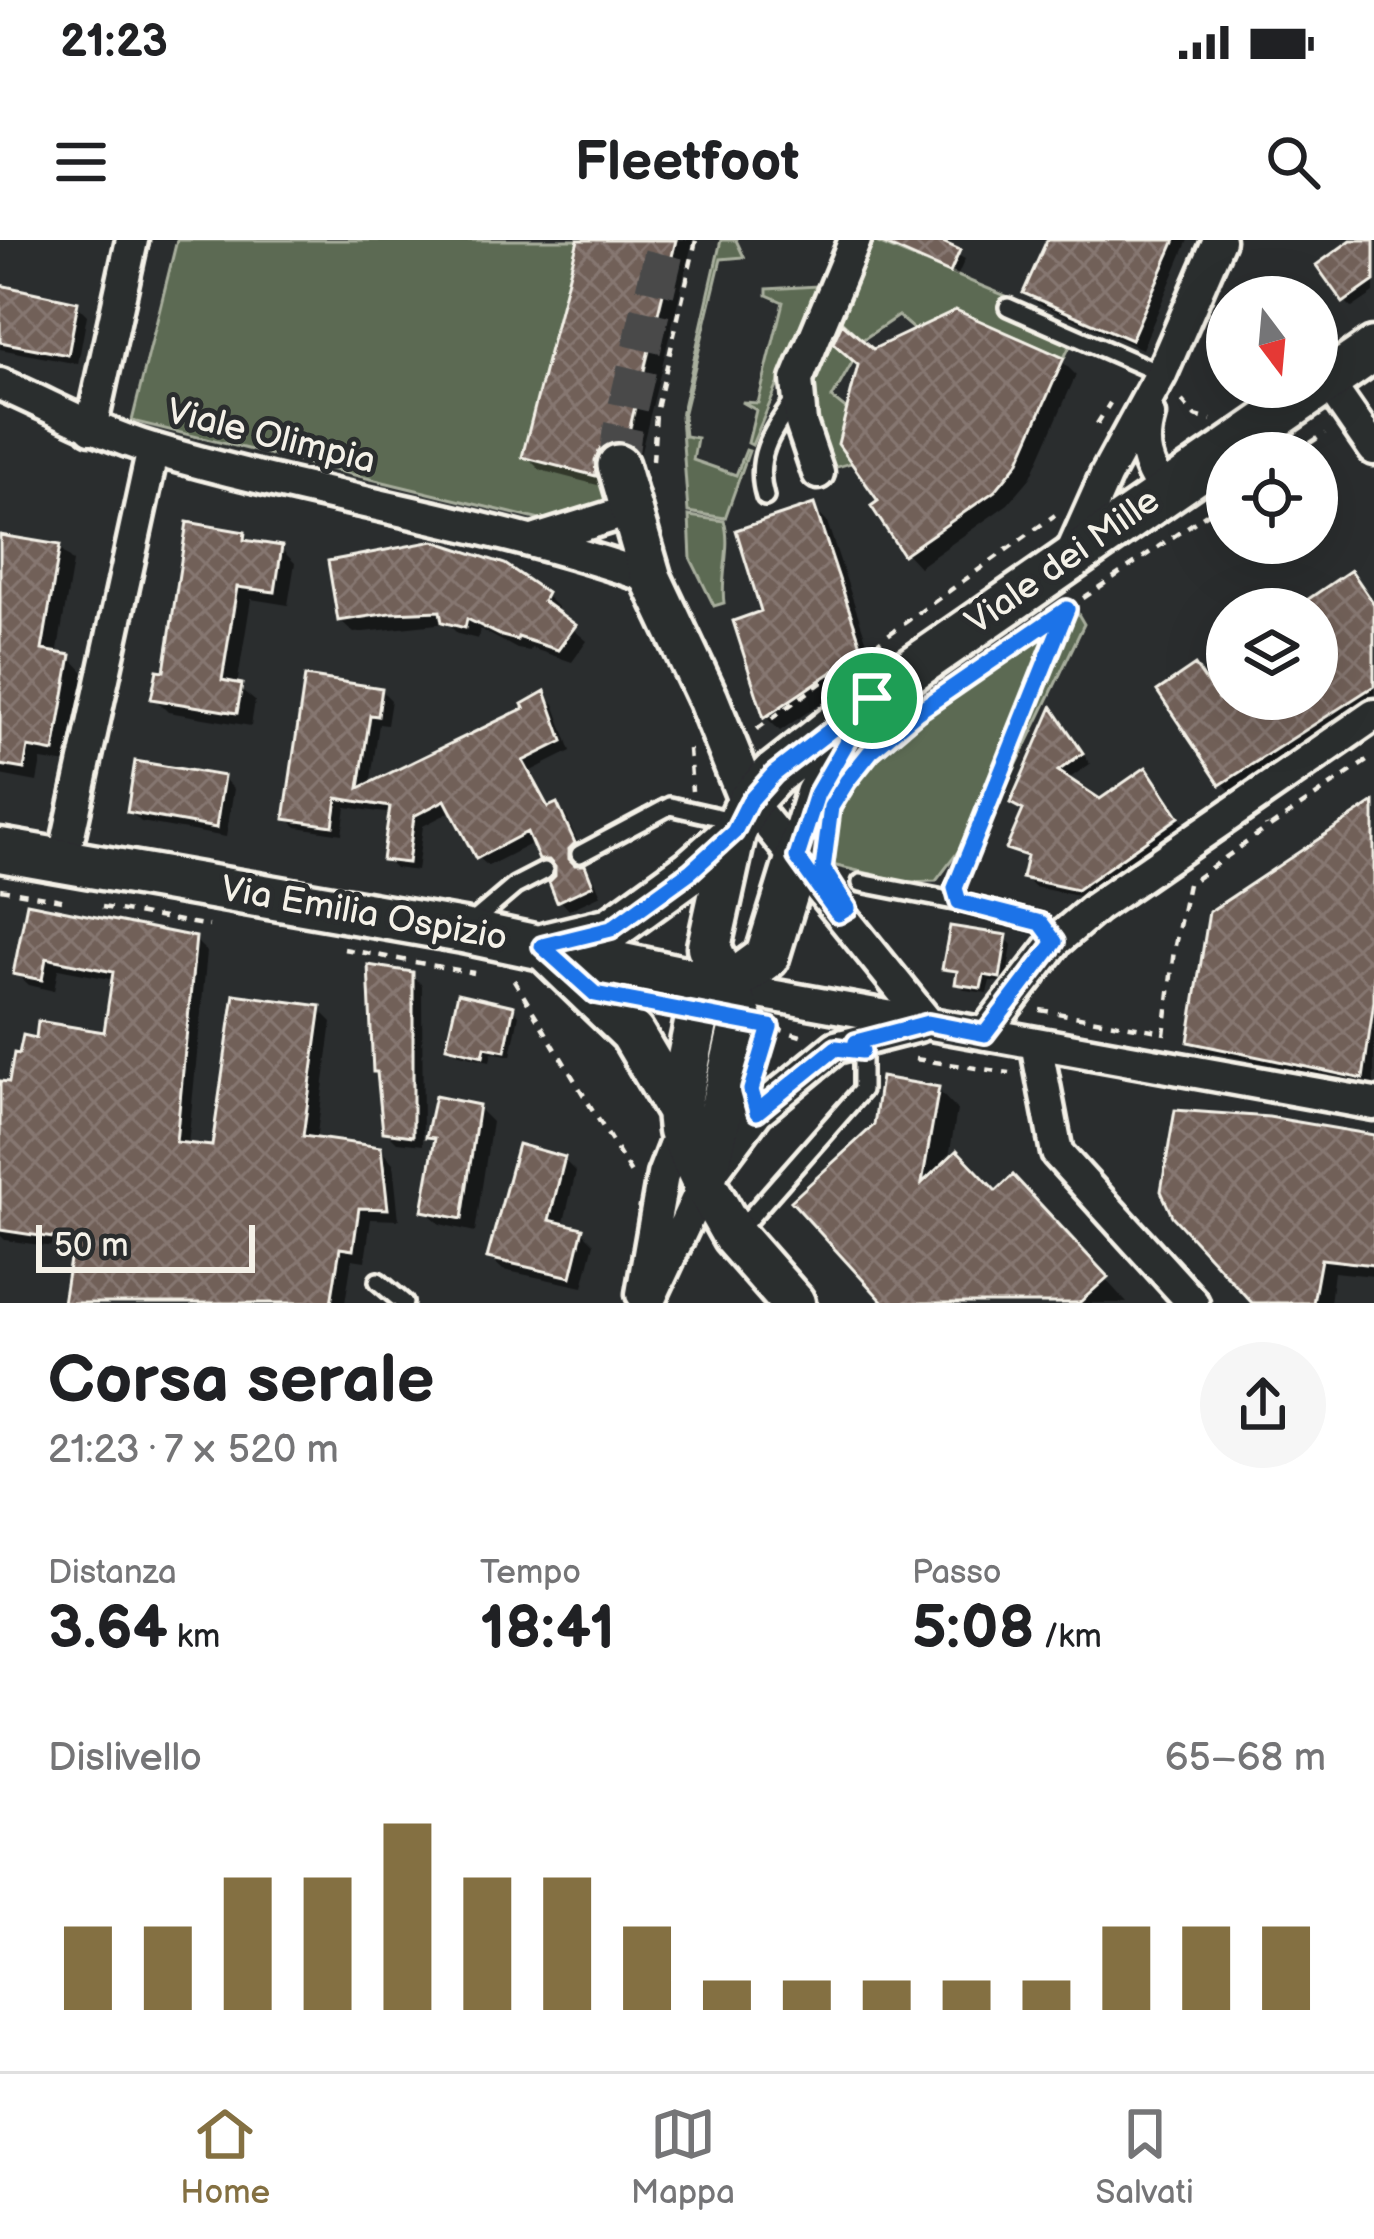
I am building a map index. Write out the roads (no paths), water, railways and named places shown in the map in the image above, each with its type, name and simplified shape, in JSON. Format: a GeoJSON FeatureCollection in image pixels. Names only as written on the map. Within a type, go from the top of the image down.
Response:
{"type":"FeatureCollection","features":[{"type":"Feature","properties":{"kind":"main road","name":"Viale dei Mille"},"geometry":{"type":"LineString","coordinates":[[1338,374],[1374,349]]}},
{"type":"Feature","properties":{"kind":"main road","name":"Viale dei Mille"},"geometry":{"type":"LineString","coordinates":[[538,965],[611,929],[691,871],[774,774],[872,698],[1287,408]]}},
{"type":"Feature","properties":{"kind":"main road","name":"Viale dei Mille"},"geometry":{"type":"LineString","coordinates":[[679,1121],[698,1013],[767,957],[817,794],[872,698]]}},
{"type":"Feature","properties":{"kind":"main road"},"geometry":{"type":"LineString","coordinates":[[704,1183],[742,1022],[710,947],[740,819]]}},
{"type":"Feature","properties":{"kind":"main road","name":"Via Emilia Ospizio"},"geometry":{"type":"LineString","coordinates":[[0,850],[463,931],[538,965],[725,987]]}},
{"type":"Feature","properties":{"kind":"main road"},"geometry":{"type":"LineString","coordinates":[[538,965],[632,1034],[734,1236],[794,1303]]}},
{"type":"Feature","properties":{"kind":"street"},"geometry":{"type":"LineString","coordinates":[[91,428],[132,240]]}},
{"type":"Feature","properties":{"kind":"street"},"geometry":{"type":"LineString","coordinates":[[818,473],[796,396],[801,364],[855,240]]}},
{"type":"Feature","properties":{"kind":"street"},"geometry":{"type":"LineString","coordinates":[[1163,492],[1146,462],[1142,437],[1220,240]]}},
{"type":"Feature","properties":{"kind":"street"},"geometry":{"type":"LineString","coordinates":[[1069,558],[1106,475],[1162,378]]}},
{"type":"Feature","properties":{"kind":"street","name":"Viale Olimpia"},"geometry":{"type":"LineString","coordinates":[[0,384],[91,428],[153,449],[533,542],[651,578]]}},
{"type":"Feature","properties":{"kind":"street"},"geometry":{"type":"LineString","coordinates":[[1338,397],[1374,449]]}},
{"type":"Feature","properties":{"kind":"street"},"geometry":{"type":"LineString","coordinates":[[63,862],[153,449]]}},
{"type":"Feature","properties":{"kind":"street"},"geometry":{"type":"LineString","coordinates":[[635,466],[632,511],[651,578],[708,699],[740,819],[797,857],[928,1023]]}},
{"type":"Feature","properties":{"kind":"street"},"geometry":{"type":"LineString","coordinates":[[533,542],[632,511]]}},
{"type":"Feature","properties":{"kind":"street"},"geometry":{"type":"LineString","coordinates":[[985,1034],[1055,942],[1096,907],[1374,715]]}},
{"type":"Feature","properties":{"kind":"street"},"geometry":{"type":"LineString","coordinates":[[725,987],[1373,1099]]}},
{"type":"Feature","properties":{"kind":"street"},"geometry":{"type":"LineString","coordinates":[[644,1303],[704,1183],[757,1112],[851,1047],[928,1023]]}},
{"type":"Feature","properties":{"kind":"street"},"geometry":{"type":"LineString","coordinates":[[1036,1042],[1057,1153],[1193,1303]]}},
{"type":"Feature","properties":{"kind":"street"},"geometry":{"type":"LineString","coordinates":[[644,1303],[656,1210],[679,1121]]}},
{"type":"Feature","properties":{"kind":"lane"},"geometry":{"type":"LineString","coordinates":[[1008,307],[1162,378]]}},
{"type":"Feature","properties":{"kind":"lane"},"geometry":{"type":"LineString","coordinates":[[765,497],[759,465],[796,396]]}},
{"type":"Feature","properties":{"kind":"lane"},"geometry":{"type":"LineString","coordinates":[[580,854],[670,806],[740,819]]}},
{"type":"Feature","properties":{"kind":"lane"},"geometry":{"type":"LineString","coordinates":[[463,931],[489,905],[544,871]]}},
{"type":"Feature","properties":{"kind":"lane"},"geometry":{"type":"LineString","coordinates":[[861,883],[957,895],[1041,923],[1055,942]]}},
{"type":"Feature","properties":{"kind":"lane"},"geometry":{"type":"LineString","coordinates":[[734,1236],[862,1090],[851,1047]]}},
{"type":"Feature","properties":{"kind":"lane"},"geometry":{"type":"LineString","coordinates":[[378,1281],[404,1303]]}},
{"type":"Feature","properties":{"kind":"tunnel"},"geometry":{"type":"LineString","coordinates":[[618,465],[667,240]]}}]}
